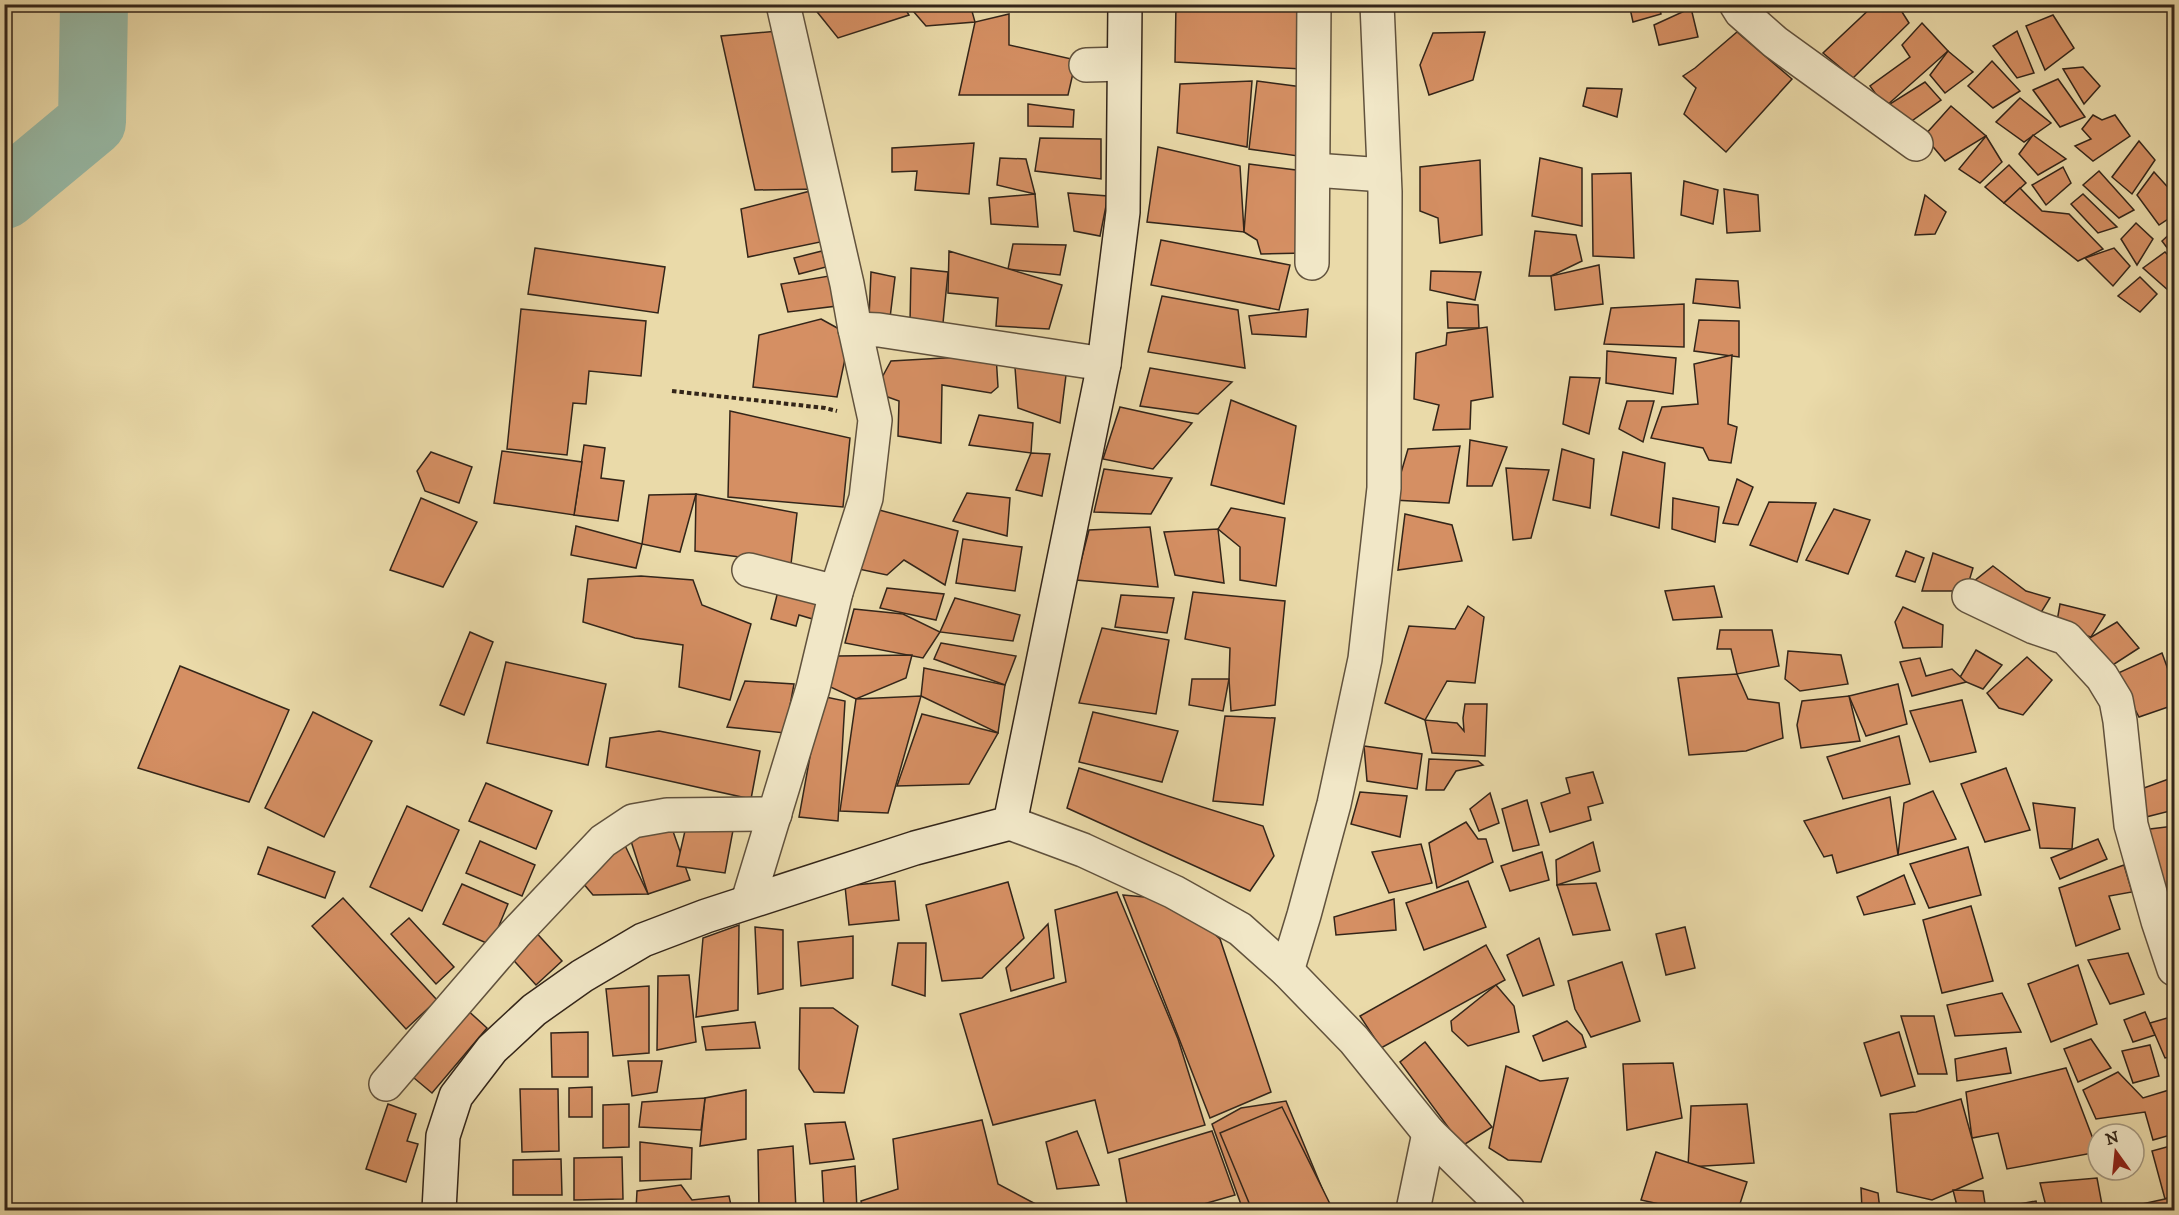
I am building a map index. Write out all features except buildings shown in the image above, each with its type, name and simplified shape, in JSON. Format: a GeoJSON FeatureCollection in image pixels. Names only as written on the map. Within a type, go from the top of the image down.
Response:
{"type":"FeatureCollection","features":[{"type":"Feature","properties":{"kind":"street"},"geometry":{"type":"LineString","coordinates":[[748,901],[813,688],[836,592],[866,498],[875,420],[865,329],[847,284],[783,4]]}},
{"type":"Feature","properties":{"kind":"street"},"geometry":{"type":"LineString","coordinates":[[1010,823],[1104,364],[1123,212],[1125,4]]}},
{"type":"Feature","properties":{"kind":"street"},"geometry":{"type":"LineString","coordinates":[[1312,263],[1319,170],[1314,4]]}},
{"type":"Feature","properties":{"kind":"street"},"geometry":{"type":"LineString","coordinates":[[1287,971],[1334,804],[1365,659],[1384,488],[1377,4]]}},
{"type":"Feature","properties":{"kind":"street"},"geometry":{"type":"LineString","coordinates":[[1736,4],[1741,12],[1775,42],[1916,144]]}},
{"type":"Feature","properties":{"kind":"street"},"geometry":{"type":"LineString","coordinates":[[1086,65],[1123,64]]}},
{"type":"Feature","properties":{"kind":"street"},"geometry":{"type":"LineString","coordinates":[[1319,170],[1378,175]]}},
{"type":"Feature","properties":{"kind":"street"},"geometry":{"type":"LineString","coordinates":[[865,329],[1104,364]]}},
{"type":"Feature","properties":{"kind":"street"},"geometry":{"type":"LineString","coordinates":[[749,570],[836,592]]}},
{"type":"Feature","properties":{"kind":"street"},"geometry":{"type":"LineString","coordinates":[[1969,596],[2034,627],[2066,638],[2102,677],[2116,699],[2131,825],[2158,921],[2175,969]]}},
{"type":"Feature","properties":{"kind":"street"},"geometry":{"type":"LineString","coordinates":[[386,1084],[515,934],[603,840],[633,821],[667,815],[775,814]]}},
{"type":"Feature","properties":{"kind":"street"},"geometry":{"type":"LineString","coordinates":[[439,1210],[443,1136],[456,1096],[492,1049],[534,1010],[582,976],[643,940],[748,901],[915,848],[1010,823],[1083,850],[1174,892],[1240,929],[1287,971],[1354,1040],[1429,1133],[1508,1210]]}},
{"type":"Feature","properties":{"kind":"street"},"geometry":{"type":"LineString","coordinates":[[1413,1210],[1429,1133]]}},
{"type":"Feature","properties":{"kind":"path"},"geometry":{"type":"LineString","coordinates":[[672,391],[825,408],[875,420]]}},
{"type":"Feature","properties":{"kind":"waterway"},"geometry":{"type":"LineString","coordinates":[[4,195],[92,122],[94,4]]}}]}
